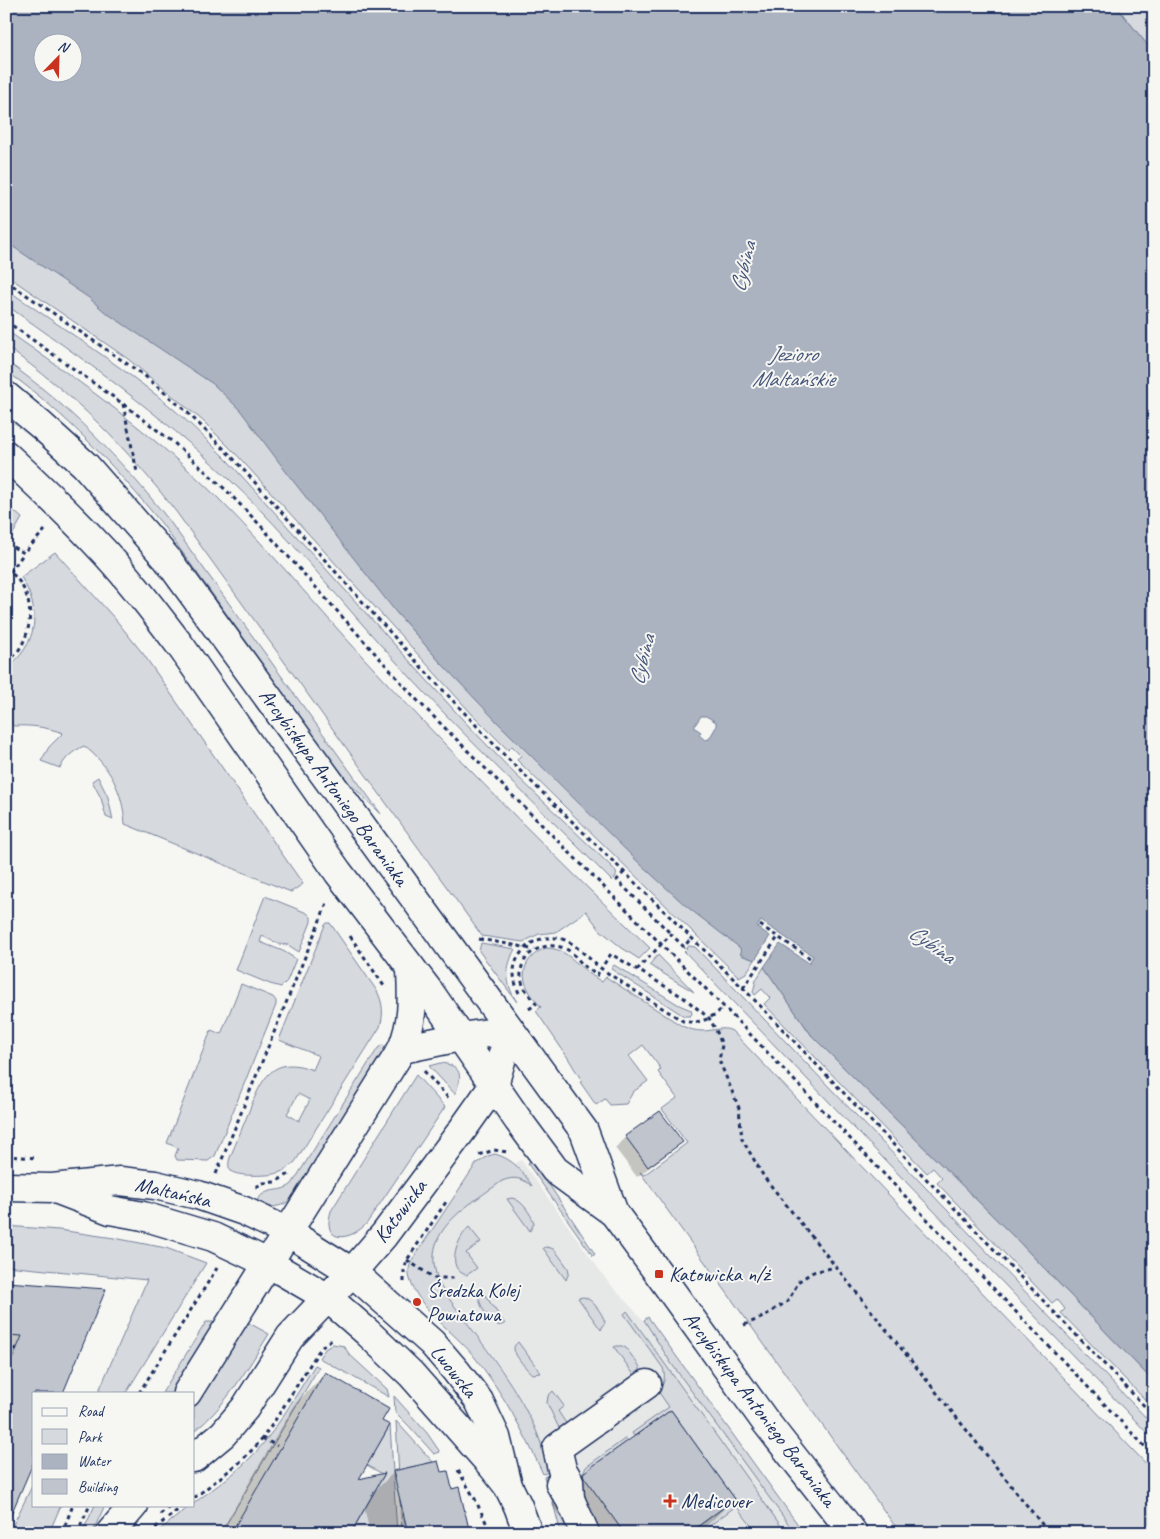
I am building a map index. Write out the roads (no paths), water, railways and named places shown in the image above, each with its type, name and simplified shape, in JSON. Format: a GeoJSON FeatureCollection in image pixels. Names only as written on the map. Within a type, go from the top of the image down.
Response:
{"type":"FeatureCollection","features":[{"type":"Feature","properties":{"kind":"street","name":"Arcybiskupa Antoniego Baraniaka"},"geometry":{"type":"LineString","coordinates":[[6,396],[85,465],[168,560],[517,1021],[584,1131],[614,1213],[765,1421],[853,1533]]}},
{"type":"Feature","properties":{"kind":"street","name":"Arcybiskupa Antoniego Baraniaka"},"geometry":{"type":"LineString","coordinates":[[6,455],[54,499],[95,541],[157,614],[338,872],[431,994],[555,1170],[614,1213]]}},
{"type":"Feature","properties":{"kind":"street"},"geometry":{"type":"LineString","coordinates":[[188,1392],[402,1049],[409,1032],[412,1014],[411,968]]}},
{"type":"Feature","properties":{"kind":"street"},"geometry":{"type":"LineString","coordinates":[[402,1049],[460,1037],[517,1021]]}},
{"type":"Feature","properties":{"kind":"street","name":"Katowicka"},"geometry":{"type":"LineString","coordinates":[[195,1457],[223,1434],[245,1408],[290,1337],[352,1272],[384,1235],[494,1085],[517,1021]]}},
{"type":"Feature","properties":{"kind":"street","name":"Maltańska"},"geometry":{"type":"LineString","coordinates":[[6,1187],[52,1188],[120,1181],[154,1185],[198,1195],[244,1211],[288,1232]]}},
{"type":"Feature","properties":{"kind":"street","name":"Maltańska"},"geometry":{"type":"LineString","coordinates":[[52,1188],[110,1210],[143,1216],[213,1237],[268,1264]]}},
{"type":"Feature","properties":{"kind":"street","name":"Lwowska"},"geometry":{"type":"LineString","coordinates":[[288,1232],[352,1272],[432,1343],[456,1371],[479,1401],[496,1437],[508,1486],[528,1533]]}},
{"type":"Feature","properties":{"kind":"street","name":"Lwowska"},"geometry":{"type":"LineString","coordinates":[[268,1264],[328,1298],[367,1332],[411,1374],[508,1486]]}},
{"type":"Feature","properties":{"kind":"street"},"geometry":{"type":"LineString","coordinates":[[585,1533],[570,1500],[559,1483],[562,1469],[556,1448],[647,1384]]}},
{"type":"Feature","properties":{"kind":"street"},"geometry":{"type":"LineString","coordinates":[[109,1533],[119,1506]]}},
{"type":"Feature","properties":{"kind":"street"},"geometry":{"type":"LineString","coordinates":[[109,1533],[133,1506]]}},
{"type":"Feature","properties":{"kind":"water","name":"Jezioro Maltańskie"},"geometry":{"type":"Polygon","coordinates":[[[6,6],[1116,6],[1154,53],[1154,1382],[1020,1243],[812,1036],[764,967],[780,944],[809,963],[813,956],[761,921],[757,927],[770,936],[755,960],[741,955],[740,948],[686,906],[639,863],[500,725],[441,663],[395,611],[240,410],[213,384],[105,312],[89,298],[6,242],[6,6]],[[701,716],[695,725],[695,728],[701,732],[699,735],[705,740],[709,739],[716,727],[716,722],[706,716],[701,716]]]}},
{"type":"Feature","properties":{"kind":"place","name":"Katowicka n/ż"},"geometry":{"type":"Point","coordinates":[659,1274]}},
{"type":"Feature","properties":{"kind":"place","name":"Średzka Kolej Powiatowa"},"geometry":{"type":"Point","coordinates":[417,1302]}},
{"type":"Feature","properties":{"kind":"place","name":"Medicover"},"geometry":{"type":"Point","coordinates":[670,1501]}},
{"type":"Feature","properties":{"kind":"water label","name":"Cybina"},"geometry":{"type":"Point","coordinates":[743,267]}},
{"type":"Feature","properties":{"kind":"water label","name":"Cybina"},"geometry":{"type":"Point","coordinates":[642,660]}},
{"type":"Feature","properties":{"kind":"water label","name":"Cybina"},"geometry":{"type":"Point","coordinates":[932,944]}}]}
